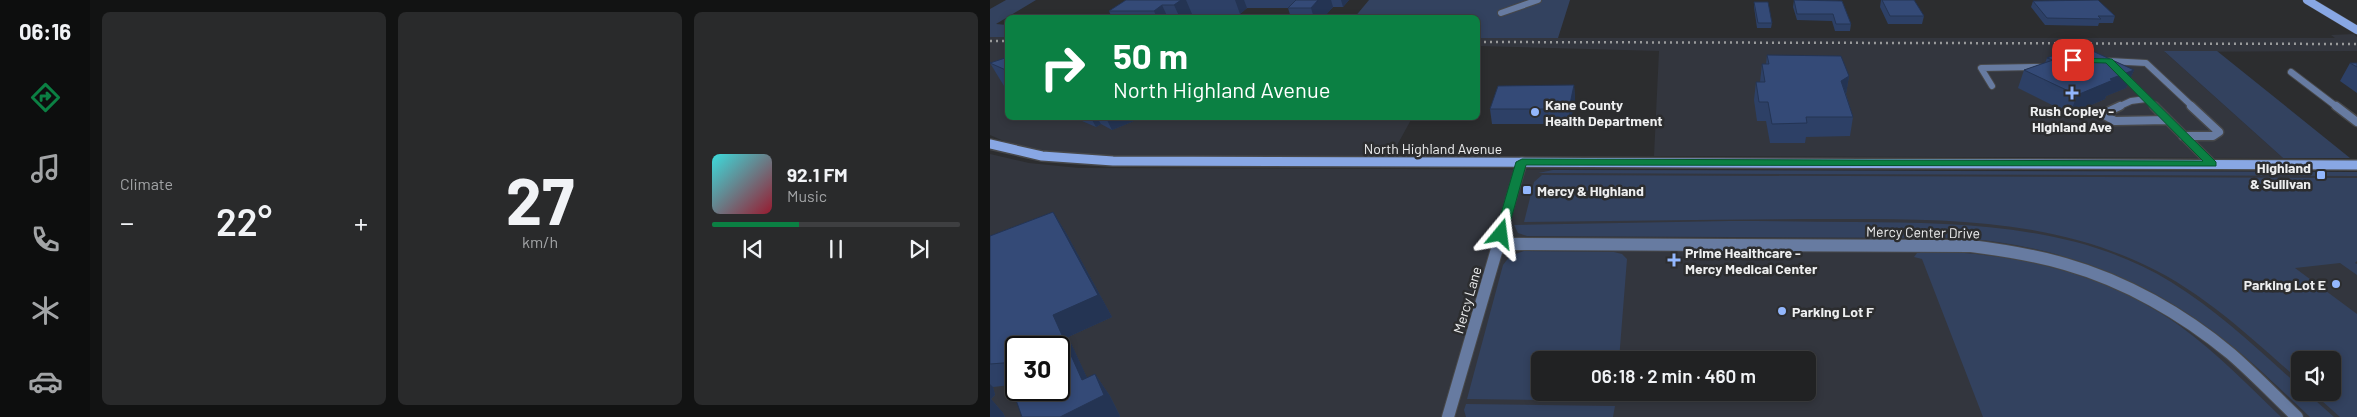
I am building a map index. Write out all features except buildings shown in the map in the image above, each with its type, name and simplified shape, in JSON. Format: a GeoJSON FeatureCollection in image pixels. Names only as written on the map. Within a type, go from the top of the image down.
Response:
{"type":"FeatureCollection","features":[{"type":"Feature","properties":{"kind":"street"},"geometry":{"type":"LineString","coordinates":[[2307,0],[2355,28]]}},
{"type":"Feature","properties":{"kind":"street","name":"North Highland Avenue"},"geometry":{"type":"LineString","coordinates":[[990,144],[1042,156],[1103,161],[2357,165]]}},
{"type":"Feature","properties":{"kind":"street","name":"Mercy Lane"},"geometry":{"type":"LineString","coordinates":[[1448,417],[1522,162]]}},
{"type":"Feature","properties":{"kind":"street","name":"Mercy Center Drive"},"geometry":{"type":"LineString","coordinates":[[1498,244],[1972,246],[2040,257],[2076,267],[2123,287],[2171,312],[2220,345],[2297,417]]}},
{"type":"Feature","properties":{"kind":"lane"},"geometry":{"type":"LineString","coordinates":[[1501,13],[1538,0]]}},
{"type":"Feature","properties":{"kind":"lane"},"geometry":{"type":"LineString","coordinates":[[2100,61],[2146,63],[2219,130],[2219,132],[2212,136],[2183,136]]}},
{"type":"Feature","properties":{"kind":"lane"},"geometry":{"type":"LineString","coordinates":[[2109,61],[2212,164]]}},
{"type":"Feature","properties":{"kind":"lane"},"geometry":{"type":"LineString","coordinates":[[1992,86],[1981,68],[2038,68],[2045,66]]}},
{"type":"Feature","properties":{"kind":"lane"},"geometry":{"type":"LineString","coordinates":[[2291,72],[2357,122]]}},
{"type":"Feature","properties":{"kind":"lane"},"geometry":{"type":"LineString","coordinates":[[2146,99],[2131,101],[2105,113],[2106,116],[2115,121],[2168,120]]}},
{"type":"Feature","properties":{"kind":"lane"},"geometry":{"type":"LineString","coordinates":[[2344,112],[2357,112]]}},
{"type":"Feature","properties":{"kind":"shaded area"},"geometry":{"type":"Polygon","coordinates":[[[1006,0],[1036,0],[1011,15],[1005,15],[1005,19],[996,24],[1005,25],[1005,37],[990,37],[990,9],[1006,0]]]}},
{"type":"Feature","properties":{"kind":"shaded area"},"geometry":{"type":"Polygon","coordinates":[[[1369,0],[1570,0],[1558,38],[1480,38],[1480,15],[1356,15],[1369,0]]]}},
{"type":"Feature","properties":{"kind":"shaded area"},"geometry":{"type":"Polygon","coordinates":[[[2354,34],[2357,37],[2357,51],[2165,52],[2283,158],[1654,156],[1659,51],[1480,46],[1480,38],[2335,38],[2331,35],[2354,34]]]}},
{"type":"Feature","properties":{"kind":"shaded area"},"geometry":{"type":"Polygon","coordinates":[[[990,37],[1005,37],[1005,120],[1411,120],[1390,158],[1104,157],[1061,155],[1015,146],[990,135],[990,37]]]}},
{"type":"Feature","properties":{"kind":"shaded area"},"geometry":{"type":"Polygon","coordinates":[[[2164,51],[2217,51],[2350,158],[2283,158],[2164,51]]]}},
{"type":"Feature","properties":{"kind":"shaded area","name":"Prime Healthcare - Mercy Medical Center"},"geometry":{"type":"Polygon","coordinates":[[[990,154],[1029,163],[1079,168],[2357,172],[2357,417],[990,417],[990,154]]]}},
{"type":"Feature","properties":{"kind":"shaded area"},"geometry":{"type":"Polygon","coordinates":[[[1553,170],[2357,172],[2357,176],[1538,173],[1553,170]]]}},
{"type":"Feature","properties":{"kind":"shaded area"},"geometry":{"type":"Polygon","coordinates":[[[1542,175],[2357,178],[2357,261],[2355,263],[2357,264],[2357,275],[2340,263],[2295,268],[2357,314],[2357,417],[2340,417],[2322,401],[2341,401],[2341,351],[2291,351],[2291,373],[2222,314],[2180,284],[2134,260],[2098,246],[2024,229],[1948,221],[1794,219],[1524,222],[1534,182],[1542,175]]]}},
{"type":"Feature","properties":{"kind":"shaded area"},"geometry":{"type":"Polygon","coordinates":[[[1730,221],[1895,222],[1977,226],[2058,238],[2097,248],[2135,263],[2188,293],[2222,318],[2291,379],[2291,399],[2221,337],[2179,308],[2121,277],[2090,265],[2026,247],[1960,238],[1527,236],[1518,233],[1514,225],[1730,221]]]}},
{"type":"Feature","properties":{"kind":"shaded area"},"geometry":{"type":"Polygon","coordinates":[[[1524,251],[1614,252],[1622,254],[1627,259],[1620,351],[1531,351],[1531,400],[1467,399],[1503,265],[1510,256],[1524,251]]]}},
{"type":"Feature","properties":{"kind":"shaded area"},"geometry":{"type":"Polygon","coordinates":[[[1926,251],[1993,256],[2026,262],[2059,269],[2121,292],[2151,308],[2194,336],[2281,417],[1983,417],[1922,259],[1914,257],[1917,253],[1926,251]]]}},
{"type":"Feature","properties":{"kind":"shaded area"},"geometry":{"type":"Polygon","coordinates":[[[2293,401],[2316,401],[2334,417],[2310,417],[2293,401]]]}},
{"type":"Feature","properties":{"kind":"shaded area"},"geometry":{"type":"Polygon","coordinates":[[[1466,404],[1615,406],[1613,417],[1466,417],[1464,410],[1466,404]]]}},
{"type":"Feature","properties":{"kind":"railway"},"geometry":{"type":"LineString","coordinates":[[990,41],[1005,41]]}},
{"type":"Feature","properties":{"kind":"railway"},"geometry":{"type":"LineString","coordinates":[[1480,42],[2357,44]]}},
{"type":"Feature","properties":{"kind":"place","name":"Rush Copley - Highland Ave"},"geometry":{"type":"Point","coordinates":[2072,93]}},
{"type":"Feature","properties":{"kind":"place","name":"Kane County Health Department"},"geometry":{"type":"Point","coordinates":[1535,112]}},
{"type":"Feature","properties":{"kind":"place","name":"Highland & Sullivan"},"geometry":{"type":"Point","coordinates":[2321,175]}},
{"type":"Feature","properties":{"kind":"place","name":"Mercy & Highland"},"geometry":{"type":"Point","coordinates":[1527,190]}},
{"type":"Feature","properties":{"kind":"place","name":"Prime Healthcare - Mercy Medical Center"},"geometry":{"type":"Point","coordinates":[1674,260]}},
{"type":"Feature","properties":{"kind":"place","name":"Parking Lot E"},"geometry":{"type":"Point","coordinates":[2336,284]}},
{"type":"Feature","properties":{"kind":"place","name":"Parking Lot F"},"geometry":{"type":"Point","coordinates":[1782,311]}},
{"type":"Feature","properties":{"kind":"route"},"geometry":{"type":"LineString","coordinates":[[1501,234],[1522,162],[2212,164],[2109,61],[2073,60]]}}]}
